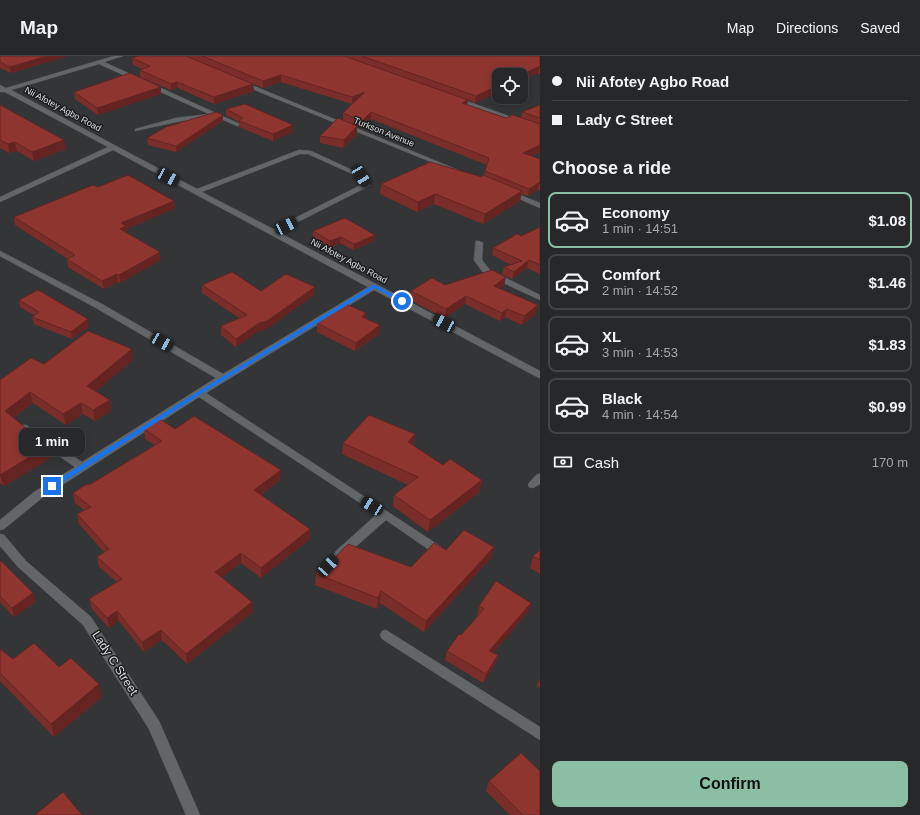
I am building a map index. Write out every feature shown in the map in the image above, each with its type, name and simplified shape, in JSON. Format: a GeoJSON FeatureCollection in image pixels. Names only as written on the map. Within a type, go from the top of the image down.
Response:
{"type":"FeatureCollection","features":[{"type":"Feature","properties":{"kind":"street"},"geometry":{"type":"LineString","coordinates":[[102,56],[109,59]]}},
{"type":"Feature","properties":{"kind":"street"},"geometry":{"type":"LineString","coordinates":[[2,90],[120,56]]}},
{"type":"Feature","properties":{"kind":"street"},"geometry":{"type":"LineString","coordinates":[[99,62],[239,125]]}},
{"type":"Feature","properties":{"kind":"street","name":"Turkson Avenue"},"geometry":{"type":"LineString","coordinates":[[236,81],[464,174]]}},
{"type":"Feature","properties":{"kind":"street","name":"Nii Afotey Agbo Road"},"geometry":{"type":"LineString","coordinates":[[2,90],[113,147],[540,375]]}},
{"type":"Feature","properties":{"kind":"street"},"geometry":{"type":"LineString","coordinates":[[448,96],[540,129]]}},
{"type":"Feature","properties":{"kind":"street"},"geometry":{"type":"LineString","coordinates":[[137,130],[176,120],[216,114]]}},
{"type":"Feature","properties":{"kind":"street"},"geometry":{"type":"LineString","coordinates":[[0,200],[113,147]]}},
{"type":"Feature","properties":{"kind":"street"},"geometry":{"type":"LineString","coordinates":[[196,192],[299,152],[309,152],[361,176],[367,185],[273,232]]}},
{"type":"Feature","properties":{"kind":"street"},"geometry":{"type":"LineString","coordinates":[[500,189],[540,206]]}},
{"type":"Feature","properties":{"kind":"street"},"geometry":{"type":"LineString","coordinates":[[478,243],[478,260],[487,272],[540,298]]}},
{"type":"Feature","properties":{"kind":"street"},"geometry":{"type":"LineString","coordinates":[[0,253],[99,306],[224,378]]}},
{"type":"Feature","properties":{"kind":"street"},"geometry":{"type":"LineString","coordinates":[[0,526],[38,495],[199,393],[375,286]]}},
{"type":"Feature","properties":{"kind":"street"},"geometry":{"type":"LineString","coordinates":[[199,393],[386,514],[436,549]]}},
{"type":"Feature","properties":{"kind":"street"},"geometry":{"type":"LineString","coordinates":[[21,426],[82,467]]}},
{"type":"Feature","properties":{"kind":"street"},"geometry":{"type":"LineString","coordinates":[[331,562],[386,514]]}},
{"type":"Feature","properties":{"kind":"street","name":"Lady C Street"},"geometry":{"type":"LineString","coordinates":[[0,538],[22,564],[87,621],[154,725],[193,815]]}},
{"type":"Feature","properties":{"kind":"street"},"geometry":{"type":"LineString","coordinates":[[386,635],[540,734]]}},
{"type":"Feature","properties":{"kind":"building"},"geometry":{"type":"Polygon","coordinates":[[[0,56],[47,56],[10,67],[0,62],[0,56]]]}},
{"type":"Feature","properties":{"kind":"building"},"geometry":{"type":"Polygon","coordinates":[[[138,56],[186,56],[253,84],[214,97],[177,82],[171,84],[140,70],[150,66],[132,58],[138,56]]]}},
{"type":"Feature","properties":{"kind":"building"},"geometry":{"type":"Polygon","coordinates":[[[202,56],[344,56],[468,100],[462,103],[506,118],[513,115],[540,124],[540,145],[523,153],[540,159],[540,182],[529,189],[485,171],[489,158],[371,112],[362,121],[343,113],[365,92],[352,97],[281,75],[263,81],[202,56]]]}},
{"type":"Feature","properties":{"kind":"building"},"geometry":{"type":"Polygon","coordinates":[[[362,56],[540,56],[540,66],[528,72],[528,68],[492,68],[492,88],[476,96],[362,56]]]}},
{"type":"Feature","properties":{"kind":"building"},"geometry":{"type":"Polygon","coordinates":[[[130,73],[161,87],[97,108],[74,92],[130,73]]]}},
{"type":"Feature","properties":{"kind":"building"},"geometry":{"type":"Polygon","coordinates":[[[245,104],[293,125],[273,134],[239,121],[243,118],[226,109],[245,104]]]}},
{"type":"Feature","properties":{"kind":"building"},"geometry":{"type":"Polygon","coordinates":[[[0,105],[64,140],[32,152],[15,142],[8,144],[0,140],[0,105]]]}},
{"type":"Feature","properties":{"kind":"building"},"geometry":{"type":"Polygon","coordinates":[[[540,105],[540,118],[522,112],[540,105]]]}},
{"type":"Feature","properties":{"kind":"building"},"geometry":{"type":"Polygon","coordinates":[[[216,112],[223,115],[176,146],[147,138],[166,127],[216,112]]]}},
{"type":"Feature","properties":{"kind":"building"},"geometry":{"type":"Polygon","coordinates":[[[338,118],[357,126],[344,140],[320,136],[338,118]]]}},
{"type":"Feature","properties":{"kind":"building"},"geometry":{"type":"Polygon","coordinates":[[[430,162],[482,177],[483,175],[522,191],[485,214],[435,194],[418,202],[381,184],[430,162]]]}},
{"type":"Feature","properties":{"kind":"building"},"geometry":{"type":"Polygon","coordinates":[[[128,175],[174,201],[121,223],[126,226],[120,229],[160,252],[119,275],[117,274],[102,281],[67,259],[75,255],[14,217],[93,185],[98,187],[128,175]]]}},
{"type":"Feature","properties":{"kind":"building"},"geometry":{"type":"Polygon","coordinates":[[[345,218],[375,235],[354,244],[341,237],[330,241],[313,231],[345,218]]]}},
{"type":"Feature","properties":{"kind":"building"},"geometry":{"type":"Polygon","coordinates":[[[540,227],[540,265],[529,260],[514,272],[504,267],[522,261],[493,248],[517,234],[521,236],[540,227]]]}},
{"type":"Feature","properties":{"kind":"building"},"geometry":{"type":"Polygon","coordinates":[[[492,270],[506,277],[494,286],[538,305],[524,316],[507,309],[502,313],[466,296],[446,309],[411,291],[432,278],[445,285],[492,270]]]}},
{"type":"Feature","properties":{"kind":"building"},"geometry":{"type":"Polygon","coordinates":[[[232,272],[261,291],[286,274],[315,287],[267,321],[259,323],[236,339],[221,326],[247,315],[202,285],[232,272]]]}},
{"type":"Feature","properties":{"kind":"building"},"geometry":{"type":"Polygon","coordinates":[[[38,290],[88,319],[71,332],[32,317],[39,312],[19,300],[38,290]]]}},
{"type":"Feature","properties":{"kind":"building"},"geometry":{"type":"Polygon","coordinates":[[[346,304],[366,313],[362,317],[380,325],[356,343],[317,323],[346,304]]]}},
{"type":"Feature","properties":{"kind":"building"},"geometry":{"type":"Polygon","coordinates":[[[88,331],[132,349],[87,386],[110,400],[93,410],[81,403],[63,414],[30,392],[5,411],[48,446],[0,475],[0,380],[31,358],[44,364],[88,331]]]}},
{"type":"Feature","properties":{"kind":"building"},"geometry":{"type":"Polygon","coordinates":[[[369,415],[415,434],[408,442],[443,465],[450,459],[482,480],[430,520],[394,495],[418,477],[343,443],[369,415]]]}},
{"type":"Feature","properties":{"kind":"building"},"geometry":{"type":"Polygon","coordinates":[[[194,416],[281,470],[254,490],[310,529],[261,568],[241,553],[215,572],[252,602],[186,654],[161,630],[142,642],[117,611],[107,618],[89,599],[122,579],[97,557],[109,549],[77,514],[91,507],[73,493],[162,441],[144,429],[160,419],[175,429],[194,416]]]}},
{"type":"Feature","properties":{"kind":"building"},"geometry":{"type":"Polygon","coordinates":[[[464,530],[494,547],[426,621],[381,591],[378,598],[316,574],[317,571],[324,569],[348,544],[411,567],[434,543],[446,550],[464,530]]]}},
{"type":"Feature","properties":{"kind":"building"},"geometry":{"type":"Polygon","coordinates":[[[540,550],[540,560],[533,556],[540,550]]]}},
{"type":"Feature","properties":{"kind":"building"},"geometry":{"type":"Polygon","coordinates":[[[0,560],[33,593],[12,608],[0,596],[0,560]]]}},
{"type":"Feature","properties":{"kind":"building"},"geometry":{"type":"Polygon","coordinates":[[[496,581],[531,603],[489,651],[498,655],[486,674],[447,651],[459,634],[461,635],[484,609],[479,606],[496,581]]]}},
{"type":"Feature","properties":{"kind":"building"},"geometry":{"type":"Polygon","coordinates":[[[34,643],[59,667],[71,658],[99,684],[51,724],[0,673],[0,649],[13,659],[34,643]]]}},
{"type":"Feature","properties":{"kind":"building"},"geometry":{"type":"Polygon","coordinates":[[[521,753],[540,771],[540,815],[523,815],[489,781],[521,753]]]}},
{"type":"Feature","properties":{"kind":"building"},"geometry":{"type":"Polygon","coordinates":[[[63,792],[82,815],[35,815],[63,792]]]}},
{"type":"Feature","properties":{"kind":"route"},"geometry":{"type":"LineString","coordinates":[[52,486],[199,393],[375,286],[402,301]]}}]}
